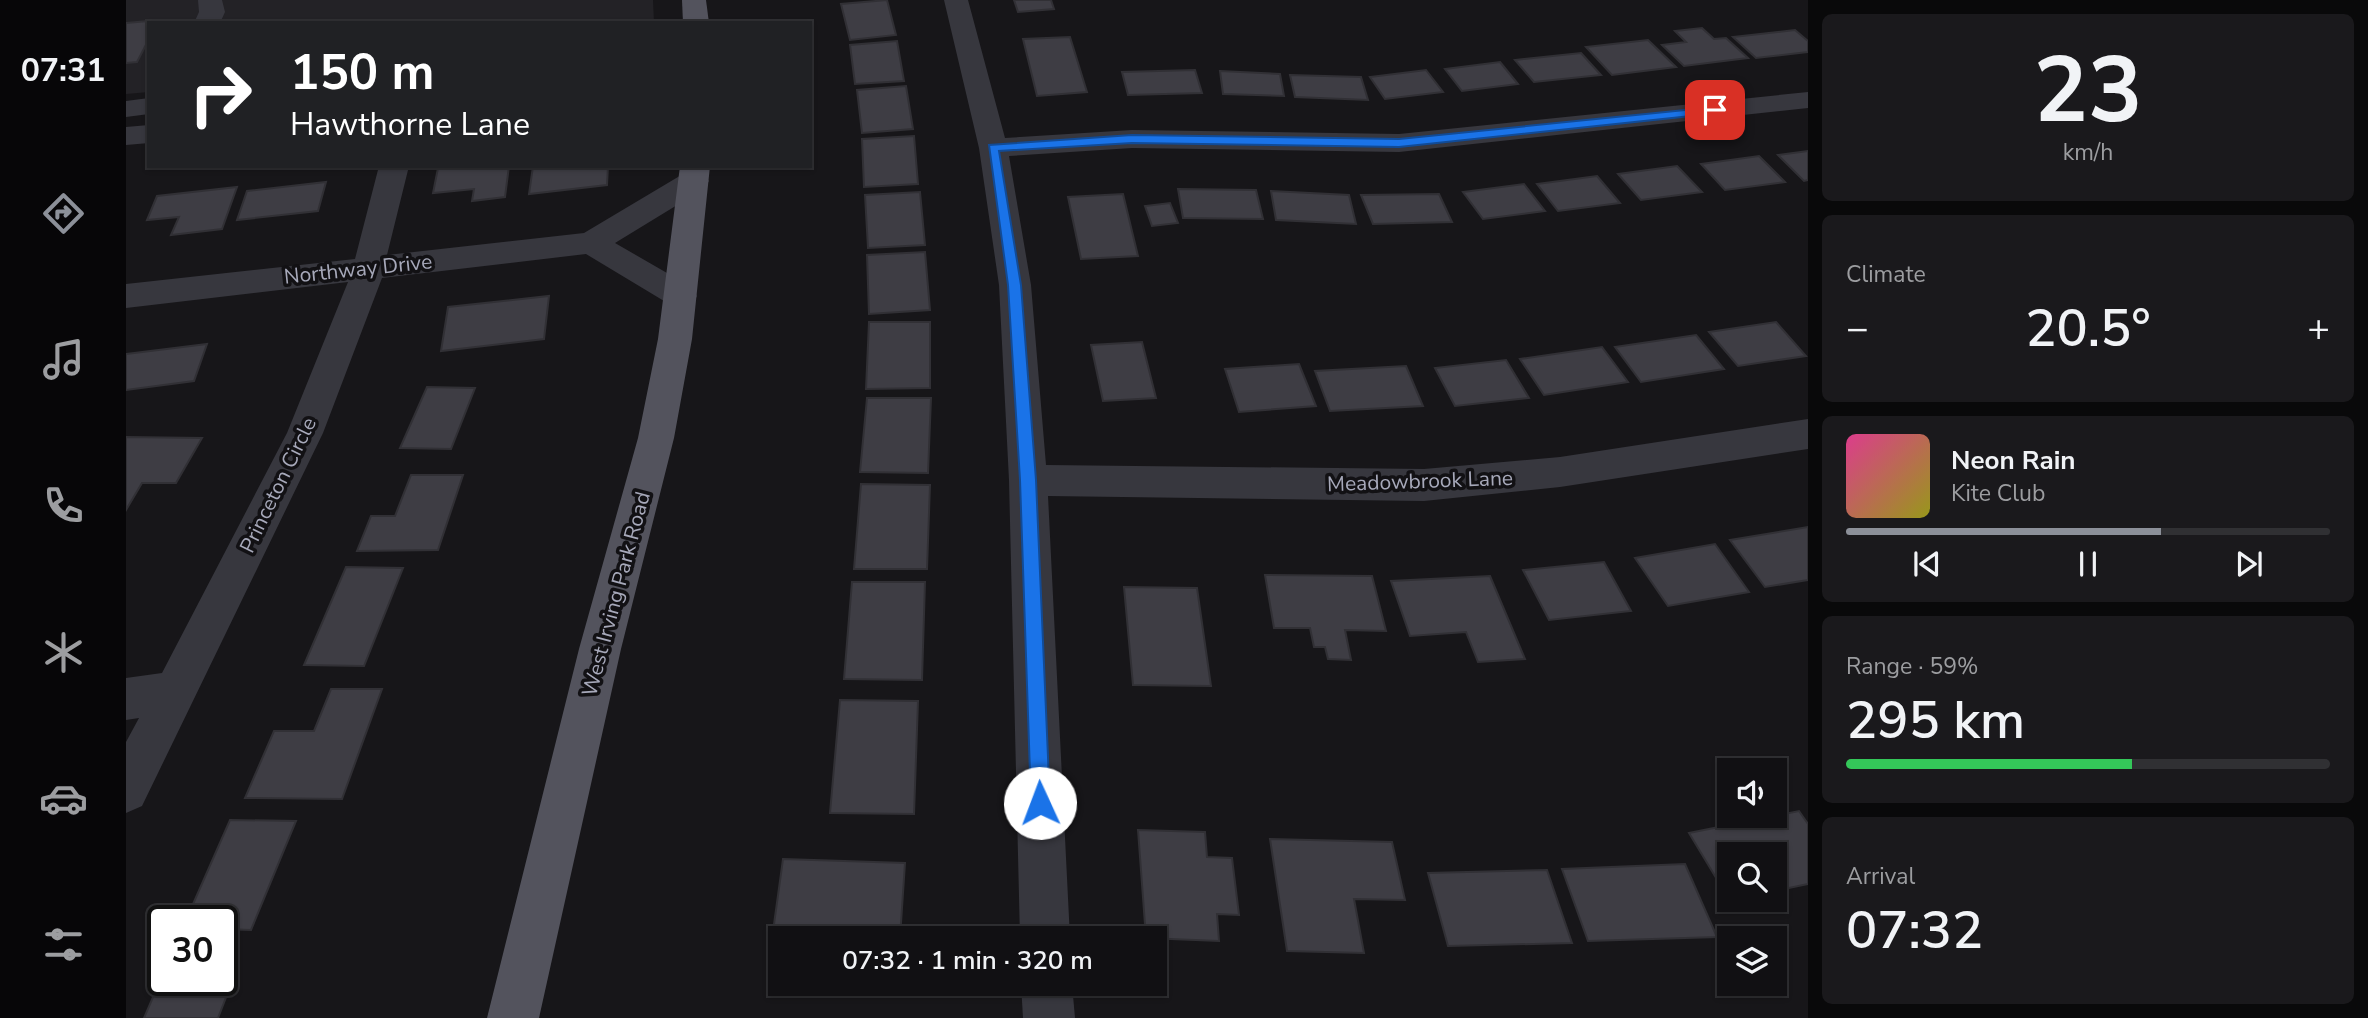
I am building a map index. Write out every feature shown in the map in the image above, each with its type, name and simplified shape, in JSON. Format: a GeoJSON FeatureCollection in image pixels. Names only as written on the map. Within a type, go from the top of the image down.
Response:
{"type":"FeatureCollection","features":[{"type":"Feature","properties":{"kind":"main road"},"geometry":{"type":"LineString","coordinates":[[694,0],[696,21]]}},
{"type":"Feature","properties":{"kind":"main road","name":"West Irving Park Road"},"geometry":{"type":"LineString","coordinates":[[513,1018],[600,649],[656,438],[681,296],[694,173]]}},
{"type":"Feature","properties":{"kind":"street"},"geometry":{"type":"LineString","coordinates":[[208,21],[212,12],[210,0]]}},
{"type":"Feature","properties":{"kind":"street"},"geometry":{"type":"LineString","coordinates":[[956,0],[993,148],[1015,285],[1028,480],[1045,926]]}},
{"type":"Feature","properties":{"kind":"street"},"geometry":{"type":"LineString","coordinates":[[993,148],[1132,139],[1399,143],[1808,100]]}},
{"type":"Feature","properties":{"kind":"street"},"geometry":{"type":"LineString","coordinates":[[126,109],[147,106]]}},
{"type":"Feature","properties":{"kind":"street"},"geometry":{"type":"LineString","coordinates":[[126,136],[147,134]]}},
{"type":"Feature","properties":{"kind":"street","name":"Princeton Circle"},"geometry":{"type":"LineString","coordinates":[[126,790],[305,433],[370,268],[394,168]]}},
{"type":"Feature","properties":{"kind":"street","name":"Northway Drive"},"geometry":{"type":"LineString","coordinates":[[126,296],[591,243],[694,173]]}},
{"type":"Feature","properties":{"kind":"street"},"geometry":{"type":"LineString","coordinates":[[591,243],[681,296]]}},
{"type":"Feature","properties":{"kind":"street","name":"Meadowbrook Lane"},"geometry":{"type":"LineString","coordinates":[[1028,480],[1436,485],[1560,472],[1808,434]]}},
{"type":"Feature","properties":{"kind":"street"},"geometry":{"type":"LineString","coordinates":[[126,699],[177,691]]}},
{"type":"Feature","properties":{"kind":"street"},"geometry":{"type":"LineString","coordinates":[[1048,996],[1049,1018]]}},
{"type":"Feature","properties":{"kind":"shaded area"},"geometry":{"type":"Polygon","coordinates":[[[126,0],[653,0],[654,21],[147,21],[147,92],[126,94],[126,0]]]}},
{"type":"Feature","properties":{"kind":"building"},"geometry":{"type":"Polygon","coordinates":[[[887,0],[896,35],[850,40],[841,4],[887,0]]]}},
{"type":"Feature","properties":{"kind":"building"},"geometry":{"type":"Polygon","coordinates":[[[1014,0],[1051,0],[1054,9],[1018,12],[1014,0]]]}},
{"type":"Feature","properties":{"kind":"building"},"geometry":{"type":"Polygon","coordinates":[[[147,21],[147,43],[137,62],[126,63],[126,23],[147,21]]]}},
{"type":"Feature","properties":{"kind":"building"},"geometry":{"type":"Polygon","coordinates":[[[1702,28],[1714,39],[1726,38],[1748,58],[1684,66],[1662,45],[1686,42],[1675,31],[1702,28]]]}},
{"type":"Feature","properties":{"kind":"building"},"geometry":{"type":"Polygon","coordinates":[[[1795,30],[1808,41],[1808,52],[1756,58],[1733,37],[1795,30]]]}},
{"type":"Feature","properties":{"kind":"building"},"geometry":{"type":"Polygon","coordinates":[[[1070,37],[1087,92],[1037,96],[1023,39],[1070,37]]]}},
{"type":"Feature","properties":{"kind":"building"},"geometry":{"type":"Polygon","coordinates":[[[1648,40],[1676,67],[1612,75],[1586,47],[1648,40]]]}},
{"type":"Feature","properties":{"kind":"building"},"geometry":{"type":"Polygon","coordinates":[[[897,41],[904,81],[855,84],[850,45],[897,41]]]}},
{"type":"Feature","properties":{"kind":"building"},"geometry":{"type":"Polygon","coordinates":[[[1581,53],[1601,75],[1534,82],[1515,60],[1581,53]]]}},
{"type":"Feature","properties":{"kind":"building"},"geometry":{"type":"Polygon","coordinates":[[[1500,62],[1518,84],[1462,91],[1445,69],[1500,62]]]}},
{"type":"Feature","properties":{"kind":"building"},"geometry":{"type":"Polygon","coordinates":[[[1195,70],[1202,93],[1128,95],[1122,72],[1195,70]]]}},
{"type":"Feature","properties":{"kind":"building"},"geometry":{"type":"Polygon","coordinates":[[[1426,70],[1443,92],[1385,99],[1370,77],[1426,70]]]}},
{"type":"Feature","properties":{"kind":"building"},"geometry":{"type":"Polygon","coordinates":[[[1220,71],[1280,74],[1284,96],[1223,94],[1220,71]]]}},
{"type":"Feature","properties":{"kind":"building"},"geometry":{"type":"Polygon","coordinates":[[[1290,75],[1361,77],[1368,100],[1295,97],[1290,75]]]}},
{"type":"Feature","properties":{"kind":"building"},"geometry":{"type":"Polygon","coordinates":[[[906,86],[913,129],[862,133],[857,90],[906,86]]]}},
{"type":"Feature","properties":{"kind":"building"},"geometry":{"type":"Polygon","coordinates":[[[914,136],[918,184],[864,187],[862,139],[914,136]]]}},
{"type":"Feature","properties":{"kind":"building"},"geometry":{"type":"Polygon","coordinates":[[[1808,151],[1808,180],[1804,181],[1778,155],[1808,151]]]}},
{"type":"Feature","properties":{"kind":"building"},"geometry":{"type":"Polygon","coordinates":[[[1759,156],[1785,182],[1725,190],[1701,164],[1759,156]]]}},
{"type":"Feature","properties":{"kind":"building"},"geometry":{"type":"Polygon","coordinates":[[[1677,166],[1702,192],[1641,200],[1618,174],[1677,166]]]}},
{"type":"Feature","properties":{"kind":"building"},"geometry":{"type":"Polygon","coordinates":[[[438,168],[509,168],[505,197],[472,201],[474,189],[433,193],[438,168]]]}},
{"type":"Feature","properties":{"kind":"building"},"geometry":{"type":"Polygon","coordinates":[[[533,168],[608,168],[607,185],[529,194],[533,168]]]}},
{"type":"Feature","properties":{"kind":"building"},"geometry":{"type":"Polygon","coordinates":[[[1597,176],[1620,203],[1558,211],[1537,184],[1597,176]]]}},
{"type":"Feature","properties":{"kind":"building"},"geometry":{"type":"Polygon","coordinates":[[[326,182],[318,211],[237,220],[247,191],[326,182]]]}},
{"type":"Feature","properties":{"kind":"building"},"geometry":{"type":"Polygon","coordinates":[[[1524,184],[1545,211],[1483,219],[1463,192],[1524,184]]]}},
{"type":"Feature","properties":{"kind":"building"},"geometry":{"type":"Polygon","coordinates":[[[237,187],[222,229],[171,235],[179,217],[147,220],[157,196],[237,187]]]}},
{"type":"Feature","properties":{"kind":"building"},"geometry":{"type":"Polygon","coordinates":[[[1178,189],[1256,190],[1263,219],[1183,218],[1178,189]]]}},
{"type":"Feature","properties":{"kind":"building"},"geometry":{"type":"Polygon","coordinates":[[[1271,191],[1349,195],[1356,224],[1276,220],[1271,191]]]}},
{"type":"Feature","properties":{"kind":"building"},"geometry":{"type":"Polygon","coordinates":[[[920,192],[925,245],[868,248],[865,195],[920,192]]]}},
{"type":"Feature","properties":{"kind":"building"},"geometry":{"type":"Polygon","coordinates":[[[1123,194],[1138,256],[1081,259],[1068,197],[1123,194]]]}},
{"type":"Feature","properties":{"kind":"building"},"geometry":{"type":"Polygon","coordinates":[[[1439,194],[1452,222],[1373,224],[1361,195],[1439,194]]]}},
{"type":"Feature","properties":{"kind":"building"},"geometry":{"type":"Polygon","coordinates":[[[1170,203],[1178,223],[1152,226],[1145,206],[1170,203]]]}},
{"type":"Feature","properties":{"kind":"building"},"geometry":{"type":"Polygon","coordinates":[[[925,252],[930,310],[869,314],[867,255],[925,252]]]}},
{"type":"Feature","properties":{"kind":"building"},"geometry":{"type":"Polygon","coordinates":[[[549,296],[544,339],[441,351],[448,307],[549,296]]]}},
{"type":"Feature","properties":{"kind":"building"},"geometry":{"type":"Polygon","coordinates":[[[869,322],[930,322],[930,388],[866,389],[869,322]]]}},
{"type":"Feature","properties":{"kind":"building"},"geometry":{"type":"Polygon","coordinates":[[[1776,322],[1806,356],[1738,366],[1709,332],[1776,322]]]}},
{"type":"Feature","properties":{"kind":"building"},"geometry":{"type":"Polygon","coordinates":[[[1696,335],[1724,369],[1641,382],[1615,347],[1696,335]]]}},
{"type":"Feature","properties":{"kind":"building"},"geometry":{"type":"Polygon","coordinates":[[[1142,342],[1156,398],[1103,401],[1091,345],[1142,342]]]}},
{"type":"Feature","properties":{"kind":"building"},"geometry":{"type":"Polygon","coordinates":[[[207,344],[194,381],[126,390],[126,354],[207,344]]]}},
{"type":"Feature","properties":{"kind":"building"},"geometry":{"type":"Polygon","coordinates":[[[1602,347],[1628,382],[1544,395],[1520,359],[1602,347]]]}},
{"type":"Feature","properties":{"kind":"building"},"geometry":{"type":"Polygon","coordinates":[[[1506,360],[1529,398],[1455,406],[1435,368],[1506,360]]]}},
{"type":"Feature","properties":{"kind":"building"},"geometry":{"type":"Polygon","coordinates":[[[1299,364],[1316,406],[1239,412],[1225,369],[1299,364]]]}},
{"type":"Feature","properties":{"kind":"building"},"geometry":{"type":"Polygon","coordinates":[[[1406,366],[1423,406],[1330,411],[1315,371],[1406,366]]]}},
{"type":"Feature","properties":{"kind":"building"},"geometry":{"type":"Polygon","coordinates":[[[427,387],[475,388],[451,449],[400,448],[427,387]]]}},
{"type":"Feature","properties":{"kind":"building"},"geometry":{"type":"Polygon","coordinates":[[[867,398],[931,398],[928,473],[860,472],[867,398]]]}},
{"type":"Feature","properties":{"kind":"building"},"geometry":{"type":"Polygon","coordinates":[[[126,437],[202,438],[176,483],[142,483],[126,510],[126,437]]]}},
{"type":"Feature","properties":{"kind":"building"},"geometry":{"type":"Polygon","coordinates":[[[411,475],[463,475],[438,550],[357,551],[371,516],[395,516],[411,475]]]}},
{"type":"Feature","properties":{"kind":"building"},"geometry":{"type":"Polygon","coordinates":[[[861,484],[930,485],[927,569],[854,569],[861,484]]]}},
{"type":"Feature","properties":{"kind":"building"},"geometry":{"type":"Polygon","coordinates":[[[1808,527],[1808,580],[1765,587],[1730,540],[1808,527]]]}},
{"type":"Feature","properties":{"kind":"building"},"geometry":{"type":"Polygon","coordinates":[[[1715,544],[1749,592],[1668,606],[1635,558],[1715,544]]]}},
{"type":"Feature","properties":{"kind":"building"},"geometry":{"type":"Polygon","coordinates":[[[1604,562],[1631,611],[1549,620],[1523,570],[1604,562]]]}},
{"type":"Feature","properties":{"kind":"building"},"geometry":{"type":"Polygon","coordinates":[[[346,567],[403,568],[364,666],[304,665],[346,567]]]}},
{"type":"Feature","properties":{"kind":"building"},"geometry":{"type":"Polygon","coordinates":[[[1265,575],[1372,576],[1386,631],[1345,630],[1351,660],[1328,659],[1325,647],[1314,647],[1310,628],[1274,628],[1265,575]]]}},
{"type":"Feature","properties":{"kind":"building"},"geometry":{"type":"Polygon","coordinates":[[[1490,576],[1525,659],[1478,662],[1466,632],[1410,636],[1391,581],[1490,576]]]}},
{"type":"Feature","properties":{"kind":"building"},"geometry":{"type":"Polygon","coordinates":[[[852,582],[925,582],[922,680],[844,679],[852,582]]]}},
{"type":"Feature","properties":{"kind":"building"},"geometry":{"type":"Polygon","coordinates":[[[1124,587],[1197,588],[1211,686],[1133,685],[1124,587]]]}},
{"type":"Feature","properties":{"kind":"building"},"geometry":{"type":"Polygon","coordinates":[[[331,689],[382,689],[342,799],[245,798],[274,731],[314,731],[331,689]]]}},
{"type":"Feature","properties":{"kind":"building"},"geometry":{"type":"Polygon","coordinates":[[[840,700],[918,701],[914,814],[830,813],[840,700]]]}},
{"type":"Feature","properties":{"kind":"building"},"geometry":{"type":"Polygon","coordinates":[[[1799,811],[1808,824],[1808,884],[1787,888],[1787,842],[1717,842],[1717,879],[1689,833],[1717,827],[1787,828],[1787,813],[1799,811]]]}},
{"type":"Feature","properties":{"kind":"building"},"geometry":{"type":"Polygon","coordinates":[[[230,820],[296,821],[251,930],[238,930],[238,905],[193,905],[230,820]]]}},
{"type":"Feature","properties":{"kind":"building"},"geometry":{"type":"Polygon","coordinates":[[[1138,830],[1205,832],[1207,857],[1232,858],[1239,915],[1217,914],[1219,941],[1167,939],[1167,926],[1145,926],[1138,830]]]}},
{"type":"Feature","properties":{"kind":"building"},"geometry":{"type":"Polygon","coordinates":[[[1270,839],[1392,842],[1405,900],[1354,899],[1364,953],[1287,951],[1270,839]]]}},
{"type":"Feature","properties":{"kind":"building"},"geometry":{"type":"Polygon","coordinates":[[[783,859],[905,863],[901,926],[774,926],[783,859]]]}},
{"type":"Feature","properties":{"kind":"building"},"geometry":{"type":"Polygon","coordinates":[[[1685,864],[1717,937],[1588,941],[1562,869],[1685,864]]]}},
{"type":"Feature","properties":{"kind":"building"},"geometry":{"type":"Polygon","coordinates":[[[1547,870],[1572,943],[1448,946],[1428,873],[1547,870]]]}},
{"type":"Feature","properties":{"kind":"building"},"geometry":{"type":"Polygon","coordinates":[[[154,996],[227,996],[218,1018],[144,1018],[154,996]]]}},
{"type":"Feature","properties":{"kind":"route"},"geometry":{"type":"LineString","coordinates":[[1040,803],[1028,480],[1015,285],[993,148],[1132,139],[1399,143],[1715,110]]}}]}
